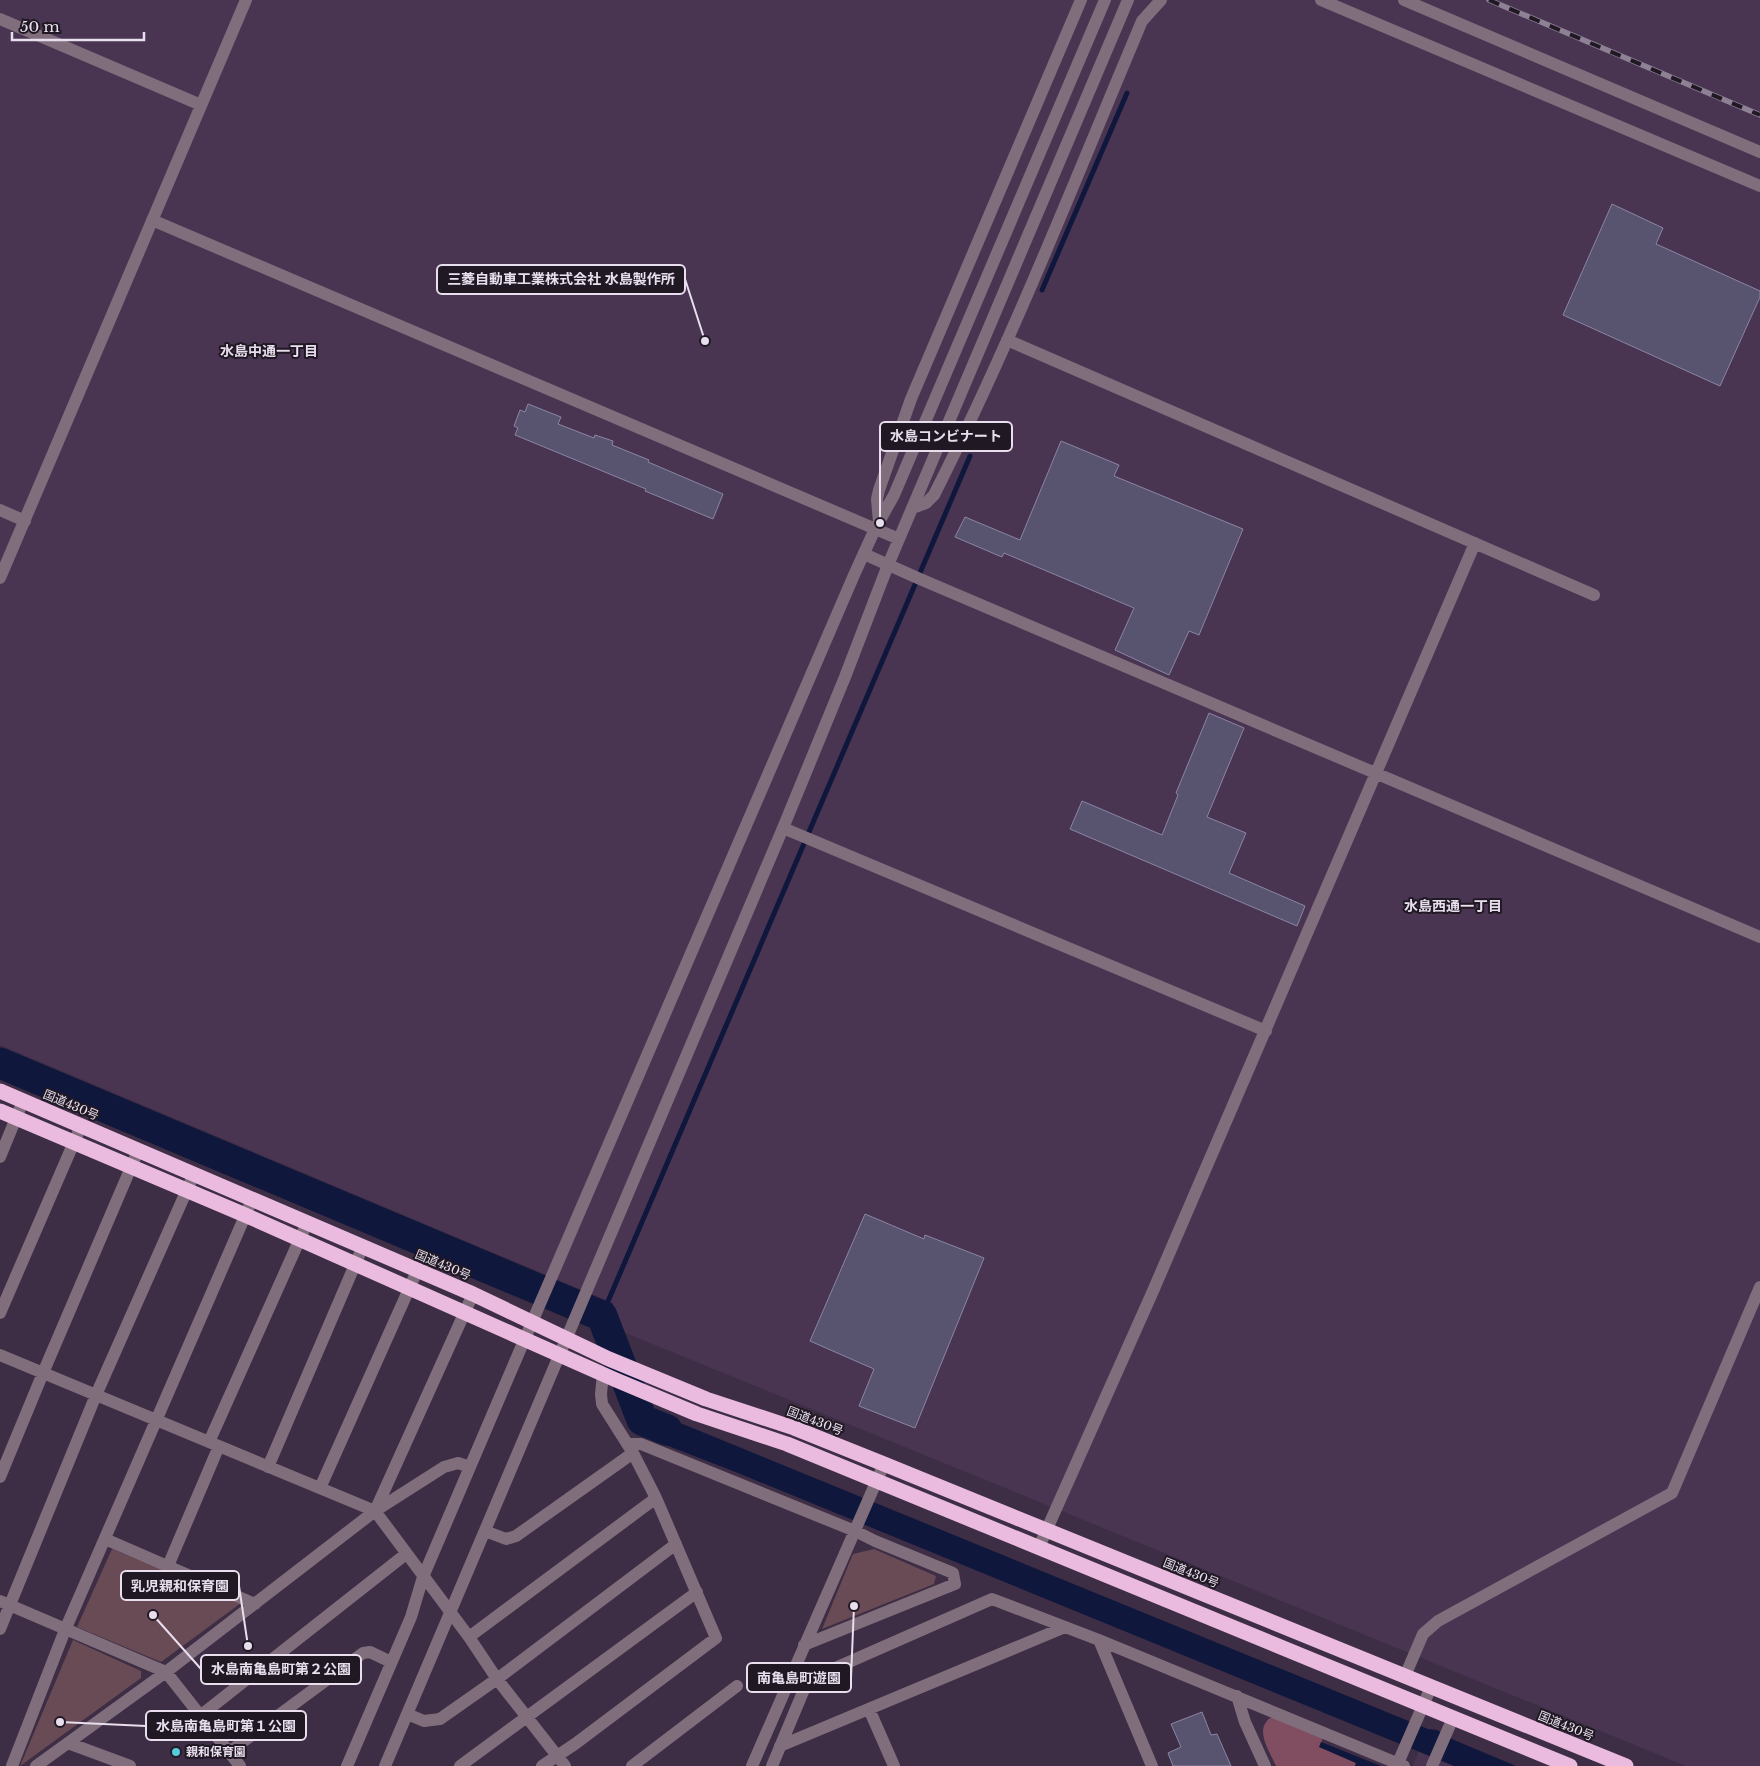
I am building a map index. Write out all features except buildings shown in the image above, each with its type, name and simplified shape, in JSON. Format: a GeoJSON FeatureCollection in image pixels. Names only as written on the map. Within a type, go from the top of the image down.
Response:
{"type":"FeatureCollection","features":[{"type":"Feature","properties":{"kind":"highway","name":"国道430号"},"geometry":{"type":"LineString","coordinates":[[0,1092],[473,1294],[639,1372],[706,1399],[794,1428],[1626,1766]]}},
{"type":"Feature","properties":{"kind":"highway"},"geometry":{"type":"LineString","coordinates":[[0,1111],[246,1216],[646,1393],[697,1414],[787,1444],[877,1480],[1570,1766]]}},
{"type":"Feature","properties":{"kind":"street"},"geometry":{"type":"LineString","coordinates":[[0,578],[246,0]]}},
{"type":"Feature","properties":{"kind":"street"},"geometry":{"type":"LineString","coordinates":[[877,525],[878,490],[911,399],[1081,0]]}},
{"type":"Feature","properties":{"kind":"street"},"geometry":{"type":"LineString","coordinates":[[347,1766],[411,1617],[423,1577],[532,1322],[864,554],[898,486],[1106,0]]}},
{"type":"Feature","properties":{"kind":"street"},"geometry":{"type":"LineString","coordinates":[[385,1766],[783,828],[888,565],[1128,0]]}},
{"type":"Feature","properties":{"kind":"street"},"geometry":{"type":"LineString","coordinates":[[912,508],[926,503],[934,494],[969,424],[1007,340],[1150,0]]}},
{"type":"Feature","properties":{"kind":"street"},"geometry":{"type":"LineString","coordinates":[[1142,21],[1161,0]]}},
{"type":"Feature","properties":{"kind":"street"},"geometry":{"type":"LineString","coordinates":[[1322,0],[1760,186]]}},
{"type":"Feature","properties":{"kind":"street"},"geometry":{"type":"LineString","coordinates":[[1404,0],[1760,152]]}},
{"type":"Feature","properties":{"kind":"street"},"geometry":{"type":"LineString","coordinates":[[0,19],[200,105]]}},
{"type":"Feature","properties":{"kind":"street"},"geometry":{"type":"LineString","coordinates":[[152,220],[877,525],[899,539]]}},
{"type":"Feature","properties":{"kind":"street"},"geometry":{"type":"LineString","coordinates":[[1007,340],[1594,595]]}},
{"type":"Feature","properties":{"kind":"street"},"geometry":{"type":"LineString","coordinates":[[0,510],[24,521]]}},
{"type":"Feature","properties":{"kind":"street"},"geometry":{"type":"LineString","coordinates":[[1039,1546],[1153,1291],[1475,543]]}},
{"type":"Feature","properties":{"kind":"street"},"geometry":{"type":"LineString","coordinates":[[864,554],[916,578],[1760,937]]}},
{"type":"Feature","properties":{"kind":"street"},"geometry":{"type":"LineString","coordinates":[[783,828],[1266,1031]]}},
{"type":"Feature","properties":{"kind":"street"},"geometry":{"type":"LineString","coordinates":[[0,1157],[23,1101]]}},
{"type":"Feature","properties":{"kind":"street"},"geometry":{"type":"LineString","coordinates":[[0,1312],[81,1126]]}},
{"type":"Feature","properties":{"kind":"street"},"geometry":{"type":"LineString","coordinates":[[0,1478],[138,1151]]}},
{"type":"Feature","properties":{"kind":"street"},"geometry":{"type":"LineString","coordinates":[[0,1629],[5,1604],[194,1174]]}},
{"type":"Feature","properties":{"kind":"street"},"geometry":{"type":"LineString","coordinates":[[12,1766],[66,1630],[252,1200]]}},
{"type":"Feature","properties":{"kind":"street"},"geometry":{"type":"LineString","coordinates":[[168,1566],[214,1444],[307,1223]]}},
{"type":"Feature","properties":{"kind":"street"},"geometry":{"type":"LineString","coordinates":[[268,1467],[362,1246]]}},
{"type":"Feature","properties":{"kind":"street"},"geometry":{"type":"LineString","coordinates":[[320,1488],[417,1271]]}},
{"type":"Feature","properties":{"kind":"street"},"geometry":{"type":"LineString","coordinates":[[1405,1676],[1423,1634],[1438,1621],[1672,1493],[1760,1287]]}},
{"type":"Feature","properties":{"kind":"street"},"geometry":{"type":"LineString","coordinates":[[375,1511],[473,1294]]}},
{"type":"Feature","properties":{"kind":"street"},"geometry":{"type":"LineString","coordinates":[[0,1355],[375,1511],[470,1637],[497,1679],[565,1766]]}},
{"type":"Feature","properties":{"kind":"street"},"geometry":{"type":"LineString","coordinates":[[542,1766],[575,1744],[716,1638],[656,1498],[630,1449],[602,1404],[601,1394],[610,1377]]}},
{"type":"Feature","properties":{"kind":"street"},"geometry":{"type":"LineString","coordinates":[[485,1531],[506,1539],[516,1536],[630,1449],[640,1444],[856,1528],[875,1541],[953,1573],[955,1584],[804,1645]]}},
{"type":"Feature","properties":{"kind":"street"},"geometry":{"type":"LineString","coordinates":[[36,1766],[166,1672],[375,1511],[444,1468],[458,1463],[470,1467]]}},
{"type":"Feature","properties":{"kind":"street"},"geometry":{"type":"LineString","coordinates":[[752,1766],[884,1464]]}},
{"type":"Feature","properties":{"kind":"street"},"geometry":{"type":"LineString","coordinates":[[470,1637],[656,1498]]}},
{"type":"Feature","properties":{"kind":"street"},"geometry":{"type":"LineString","coordinates":[[105,1539],[255,1604]]}},
{"type":"Feature","properties":{"kind":"street"},"geometry":{"type":"LineString","coordinates":[[407,1714],[424,1721],[440,1719],[497,1679],[676,1544]]}},
{"type":"Feature","properties":{"kind":"street"},"geometry":{"type":"LineString","coordinates":[[200,1716],[406,1554]]}},
{"type":"Feature","properties":{"kind":"street"},"geometry":{"type":"LineString","coordinates":[[460,1766],[516,1724],[528,1718],[697,1592]]}},
{"type":"Feature","properties":{"kind":"street"},"geometry":{"type":"LineString","coordinates":[[772,1766],[808,1680],[992,1599],[1099,1640],[1401,1765],[1405,1747],[1431,1687]]}},
{"type":"Feature","properties":{"kind":"street"},"geometry":{"type":"LineString","coordinates":[[5,1604],[166,1672],[240,1766]]}},
{"type":"Feature","properties":{"kind":"street"},"geometry":{"type":"LineString","coordinates":[[780,1746],[1065,1627]]}},
{"type":"Feature","properties":{"kind":"street"},"geometry":{"type":"LineString","coordinates":[[1099,1640],[1152,1766]]}},
{"type":"Feature","properties":{"kind":"street"},"geometry":{"type":"LineString","coordinates":[[229,1752],[363,1653],[370,1652],[391,1662]]}},
{"type":"Feature","properties":{"kind":"street"},"geometry":{"type":"LineString","coordinates":[[632,1766],[737,1686]]}},
{"type":"Feature","properties":{"kind":"street"},"geometry":{"type":"LineString","coordinates":[[1236,1696],[1245,1722],[1265,1766]]}},
{"type":"Feature","properties":{"kind":"street"},"geometry":{"type":"LineString","coordinates":[[869,1710],[894,1766]]}},
{"type":"Feature","properties":{"kind":"street"},"geometry":{"type":"LineString","coordinates":[[1433,1763],[1453,1718]]}},
{"type":"Feature","properties":{"kind":"street"},"geometry":{"type":"LineString","coordinates":[[68,1743],[130,1766]]}},
{"type":"Feature","properties":{"kind":"shaded area"},"geometry":{"type":"Polygon","coordinates":[[[0,0],[1760,0],[1760,1766],[1686,1766],[623,1332],[611,1308],[613,1303],[0,1045],[0,0]]]}},
{"type":"Feature","properties":{"kind":"shaded area"},"geometry":{"type":"Polygon","coordinates":[[[112,1549],[241,1603],[161,1662],[77,1627],[112,1549]]]}},
{"type":"Feature","properties":{"kind":"shaded area"},"geometry":{"type":"Polygon","coordinates":[[[874,1549],[936,1576],[934,1584],[822,1629],[853,1554],[874,1549]]]}},
{"type":"Feature","properties":{"kind":"shaded area"},"geometry":{"type":"Polygon","coordinates":[[[73,1640],[141,1671],[141,1678],[20,1766],[73,1640]]]}},
{"type":"Feature","properties":{"kind":"shaded area"},"geometry":{"type":"Polygon","coordinates":[[[1270,1718],[1275,1718],[1323,1738],[1320,1747],[1356,1763],[1355,1766],[1276,1766],[1263,1735],[1265,1723],[1270,1718]]]}},
{"type":"Feature","properties":{"kind":"shaded area"},"geometry":{"type":"Polygon","coordinates":[[[1419,1751],[1456,1766],[1413,1766],[1419,1751]]]}},
{"type":"Feature","properties":{"kind":"water"},"geometry":{"type":"Polygon","coordinates":[[[604,1300],[613,1304],[611,1308],[622,1331],[596,1319],[604,1300]]]}},
{"type":"Feature","properties":{"kind":"water"},"geometry":{"type":"Polygon","coordinates":[[[624,1400],[1428,1729],[1437,1730],[1454,1740],[1516,1766],[1454,1766],[738,1473],[640,1435],[631,1424],[624,1400]]]}},
{"type":"Feature","properties":{"kind":"water"},"geometry":{"type":"Polygon","coordinates":[[[1321,1742],[1381,1766],[1355,1766],[1356,1763],[1319,1747],[1321,1742]]]}},
{"type":"Feature","properties":{"kind":"waterway"},"geometry":{"type":"LineString","coordinates":[[1042,290],[1127,93]]}},
{"type":"Feature","properties":{"kind":"waterway"},"geometry":{"type":"LineString","coordinates":[[606,1306],[970,456]]}},
{"type":"Feature","properties":{"kind":"waterway"},"geometry":{"type":"LineString","coordinates":[[0,1052],[529,1273],[606,1307],[605,1309]]}},
{"type":"Feature","properties":{"kind":"waterway"},"geometry":{"type":"LineString","coordinates":[[0,1063],[602,1316],[642,1420],[667,1430]]}},
{"type":"Feature","properties":{"kind":"railway"},"geometry":{"type":"LineString","coordinates":[[1489,0],[1760,115]]}},
{"type":"Feature","properties":{"kind":"place","name":"三菱自動車工業株式会社 水島製作所"},"geometry":{"type":"Point","coordinates":[705,341]}},
{"type":"Feature","properties":{"kind":"place","name":"水島コンビナート"},"geometry":{"type":"Point","coordinates":[880,523]}},
{"type":"Feature","properties":{"kind":"place","name":"南亀島町遊園"},"geometry":{"type":"Point","coordinates":[854,1606]}},
{"type":"Feature","properties":{"kind":"place","name":"水島南亀島町第２公園"},"geometry":{"type":"Point","coordinates":[153,1615]}},
{"type":"Feature","properties":{"kind":"place","name":"乳児親和保育園"},"geometry":{"type":"Point","coordinates":[248,1646]}},
{"type":"Feature","properties":{"kind":"place","name":"水島南亀島町第１公園"},"geometry":{"type":"Point","coordinates":[60,1722]}},
{"type":"Feature","properties":{"kind":"place","name":"親和保育園"},"geometry":{"type":"Point","coordinates":[176,1752]}},
{"type":"Feature","properties":{"kind":"district","name":"水島中通一丁目"},"geometry":{"type":"Point","coordinates":[269,351]}},
{"type":"Feature","properties":{"kind":"district","name":"水島西通一丁目"},"geometry":{"type":"Point","coordinates":[1453,906]}}]}
